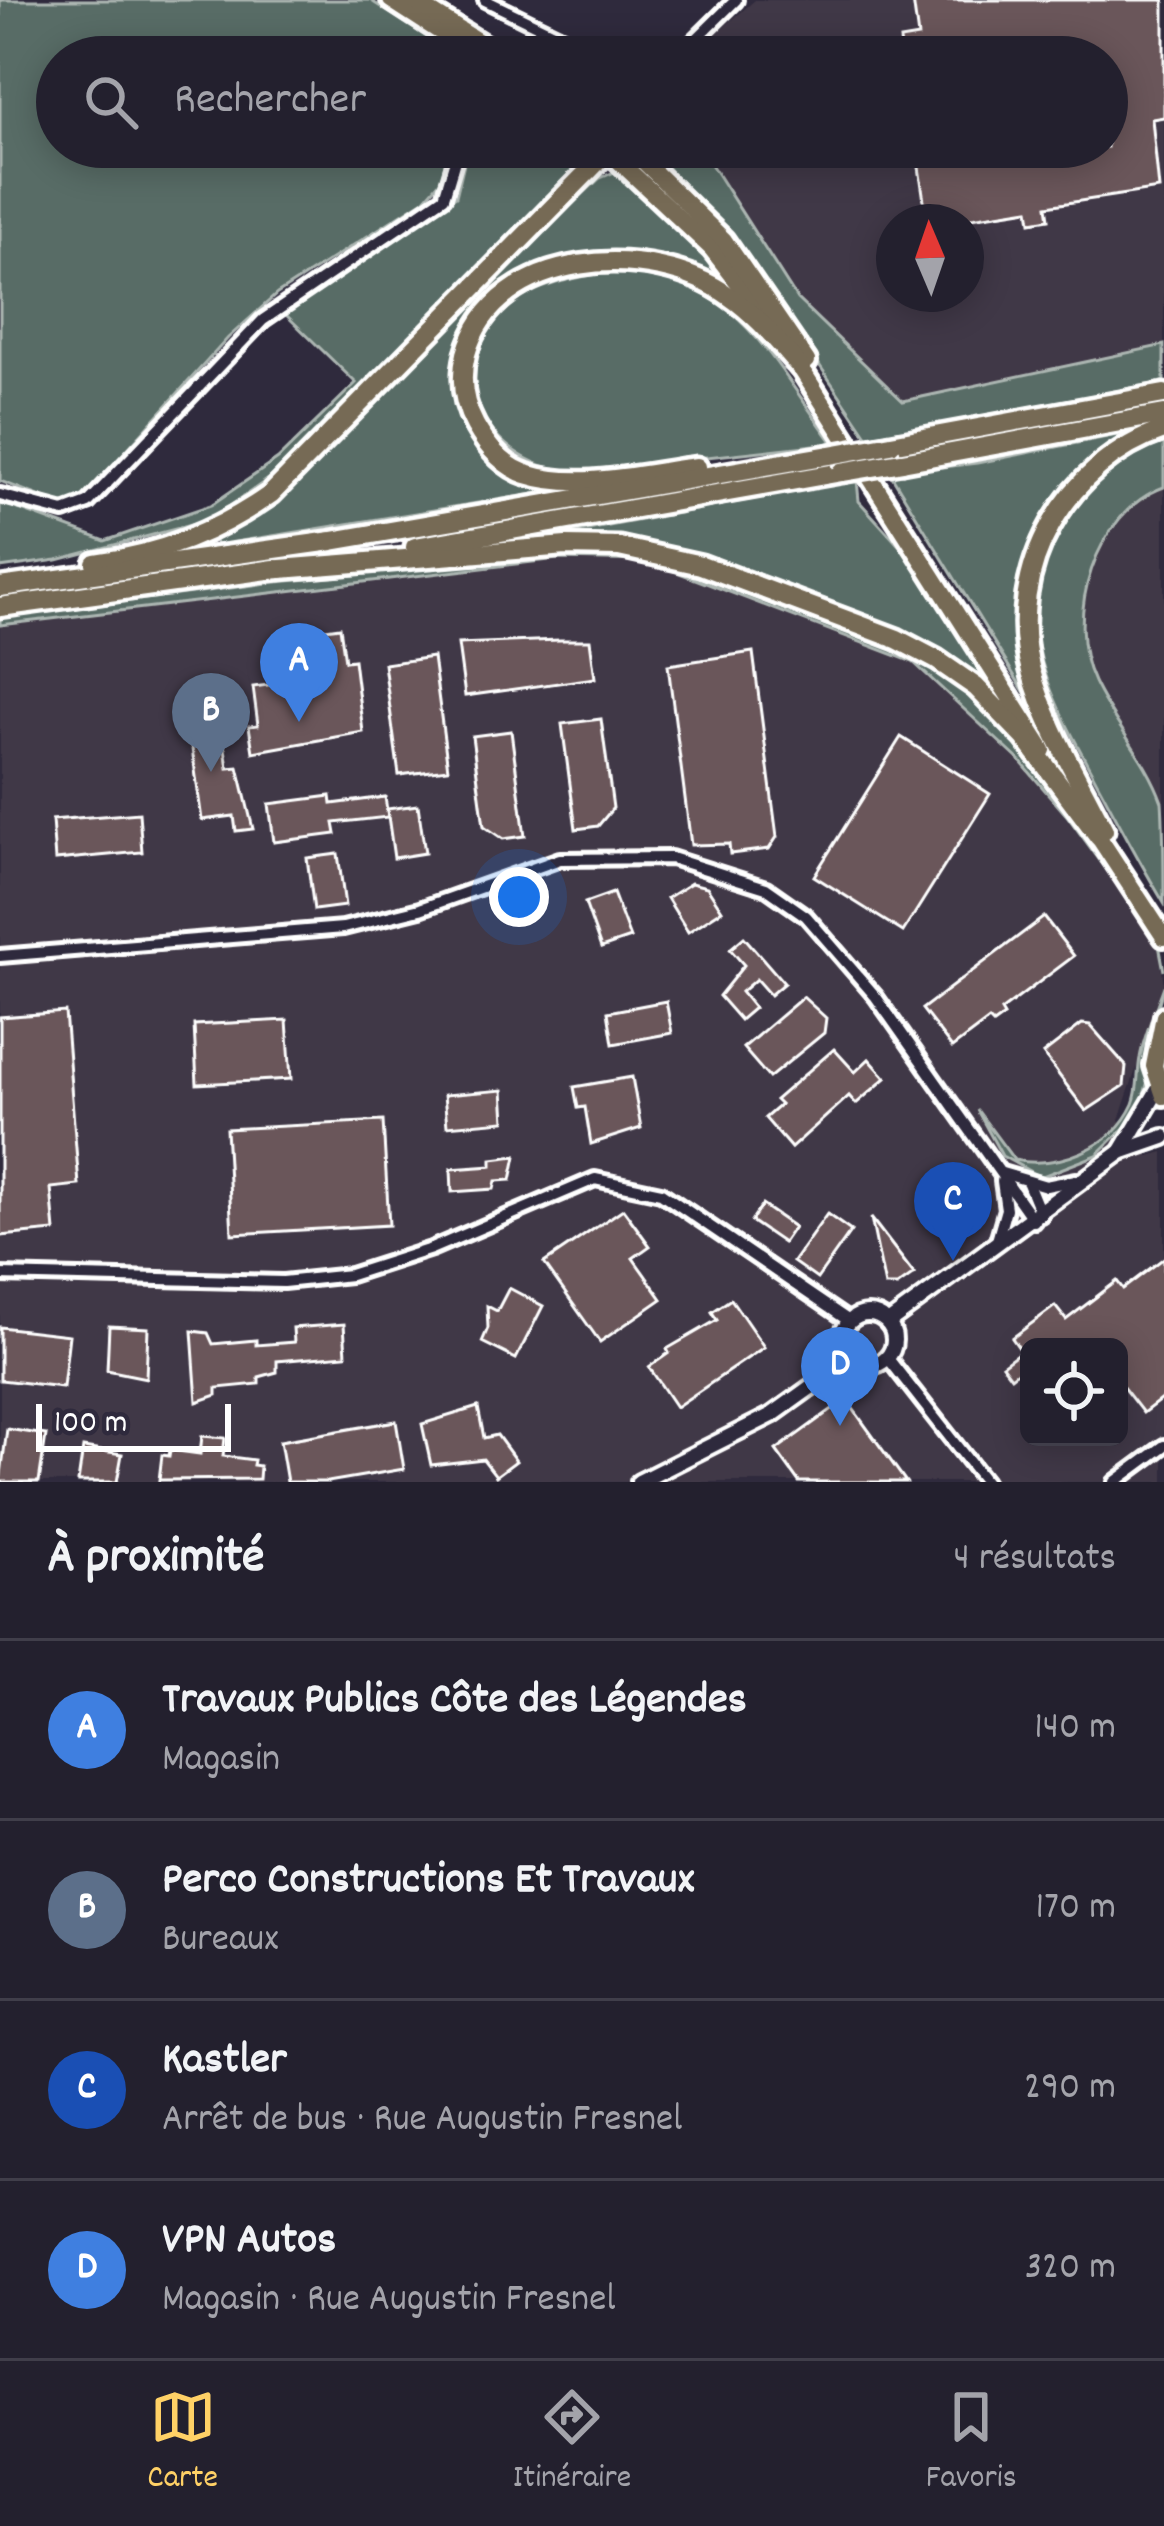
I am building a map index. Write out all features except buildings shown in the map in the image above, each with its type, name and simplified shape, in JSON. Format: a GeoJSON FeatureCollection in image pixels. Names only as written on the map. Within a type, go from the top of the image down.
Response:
{"type":"FeatureCollection","features":[{"type":"Feature","properties":{"kind":"highway"},"geometry":{"type":"LineString","coordinates":[[0,577],[112,561],[226,526],[271,494],[589,168]]}},
{"type":"Feature","properties":{"kind":"highway"},"geometry":{"type":"LineString","coordinates":[[768,466],[722,464],[557,482],[520,472],[490,448],[468,413],[464,365],[470,340],[482,317],[526,283],[577,267],[626,261],[658,265],[727,293],[800,367]]}},
{"type":"Feature","properties":{"kind":"highway"},"geometry":{"type":"LineString","coordinates":[[0,607],[268,570],[842,472],[896,453],[1164,394]]}},
{"type":"Feature","properties":{"kind":"highway"},"geometry":{"type":"LineString","coordinates":[[0,587],[236,556],[830,455],[896,453],[1164,415]]}},
{"type":"Feature","properties":{"kind":"highway"},"geometry":{"type":"LineString","coordinates":[[1103,836],[1030,668],[1025,623],[1029,579],[1060,507],[1082,479],[1127,442],[1164,430]]}},
{"type":"Feature","properties":{"kind":"highway"},"geometry":{"type":"LineString","coordinates":[[268,570],[566,546],[619,547],[700,565],[937,660],[976,687],[1103,836]]}},
{"type":"Feature","properties":{"kind":"main road"},"geometry":{"type":"LineString","coordinates":[[392,0],[456,36]]}},
{"type":"Feature","properties":{"kind":"main road"},"geometry":{"type":"LineString","coordinates":[[412,0],[463,36]]}},
{"type":"Feature","properties":{"kind":"main road"},"geometry":{"type":"LineString","coordinates":[[629,168],[712,248],[800,367],[1103,836],[1164,917]]}},
{"type":"Feature","properties":{"kind":"main road"},"geometry":{"type":"LineString","coordinates":[[653,168],[711,226],[751,276],[1164,937]]}},
{"type":"Feature","properties":{"kind":"main road"},"geometry":{"type":"LineString","coordinates":[[1162,1092],[1155,1043],[1164,1016]]}},
{"type":"Feature","properties":{"kind":"street"},"geometry":{"type":"LineString","coordinates":[[484,0],[559,36]]}},
{"type":"Feature","properties":{"kind":"street"},"geometry":{"type":"LineString","coordinates":[[699,36],[736,0]]}},
{"type":"Feature","properties":{"kind":"street"},"geometry":{"type":"LineString","coordinates":[[0,495],[64,512],[88,503],[263,320],[444,197],[453,168]]}},
{"type":"Feature","properties":{"kind":"street"},"geometry":{"type":"LineString","coordinates":[[0,956],[343,928],[420,909],[560,859],[671,858],[766,888],[806,916],[876,997],[999,1172],[1037,1218]]}},
{"type":"Feature","properties":{"kind":"street"},"geometry":{"type":"LineString","coordinates":[[888,1323],[1121,1152],[1162,1092]]}},
{"type":"Feature","properties":{"kind":"street"},"geometry":{"type":"LineString","coordinates":[[1121,1152],[1164,1137]]}},
{"type":"Feature","properties":{"kind":"street"},"geometry":{"type":"LineString","coordinates":[[999,1172],[1063,1185],[1098,1171]]}},
{"type":"Feature","properties":{"kind":"street"},"geometry":{"type":"LineString","coordinates":[[994,1248],[1006,1209],[999,1172]]}},
{"type":"Feature","properties":{"kind":"street"},"geometry":{"type":"LineString","coordinates":[[0,1275],[283,1282],[350,1275],[431,1249],[595,1179],[661,1193],[849,1322]]}},
{"type":"Feature","properties":{"kind":"street"},"geometry":{"type":"LineString","coordinates":[[1027,1181],[1037,1218]]}},
{"type":"Feature","properties":{"kind":"street"},"geometry":{"type":"LineString","coordinates":[[869,1314],[888,1323],[894,1340],[887,1358],[869,1366],[850,1359],[842,1336],[849,1322],[869,1314]]}},
{"type":"Feature","properties":{"kind":"street"},"geometry":{"type":"LineString","coordinates":[[887,1358],[985,1482]]}},
{"type":"Feature","properties":{"kind":"street"},"geometry":{"type":"LineString","coordinates":[[639,1482],[772,1415],[850,1359]]}},
{"type":"Feature","properties":{"kind":"street"},"geometry":{"type":"LineString","coordinates":[[1115,1482],[1164,1446]]}},
{"type":"Feature","properties":{"kind":"shaded area"},"geometry":{"type":"Polygon","coordinates":[[[755,0],[1164,0],[1164,345],[903,402],[797,299],[713,168],[1128,168],[1128,36],[713,36],[755,0]]]}},
{"type":"Feature","properties":{"kind":"shaded area"},"geometry":{"type":"Polygon","coordinates":[[[1164,443],[1164,885],[1115,817],[1048,681],[1082,507],[1153,446],[1164,443]]]}},
{"type":"Feature","properties":{"kind":"shaded area"},"geometry":{"type":"Polygon","coordinates":[[[558,559],[648,561],[913,662],[1035,777],[1158,940],[1164,986],[1119,1120],[1149,1156],[1164,1152],[1164,1482],[0,1482],[0,626],[558,559]]]}},
{"type":"Feature","properties":{"kind":"green space"},"geometry":{"type":"Polygon","coordinates":[[[0,0],[370,0],[426,36],[36,36],[36,168],[444,168],[441,180],[424,200],[277,294],[228,338],[81,500],[62,505],[0,481],[0,0]]]}},
{"type":"Feature","properties":{"kind":"green space"},"geometry":{"type":"Polygon","coordinates":[[[463,168],[580,168],[277,473],[210,520],[57,560],[0,568],[0,502],[105,541],[211,505],[278,459],[356,383],[283,312],[456,196],[463,168]]]}},
{"type":"Feature","properties":{"kind":"green space"},"geometry":{"type":"Polygon","coordinates":[[[668,168],[713,168],[797,299],[903,401],[1164,345],[1164,382],[868,437],[743,252],[668,168]]]}},
{"type":"Feature","properties":{"kind":"green space"},"geometry":{"type":"Polygon","coordinates":[[[619,170],[747,297],[651,258],[503,290],[456,393],[480,448],[499,465],[546,492],[216,545],[215,540],[270,507],[490,282],[600,178],[619,170]]]}},
{"type":"Feature","properties":{"kind":"green space"},"geometry":{"type":"Polygon","coordinates":[[[616,271],[692,288],[721,305],[768,351],[833,443],[571,472],[540,465],[514,451],[493,431],[479,408],[473,383],[476,356],[487,330],[510,306],[534,291],[616,271]]]}},
{"type":"Feature","properties":{"kind":"green space"},"geometry":{"type":"Polygon","coordinates":[[[1117,435],[1120,441],[1098,458],[1021,597],[1052,737],[890,473],[977,463],[1117,435]]]}},
{"type":"Feature","properties":{"kind":"green space"},"geometry":{"type":"Polygon","coordinates":[[[1164,442],[1164,487],[1140,500],[1103,543],[1084,598],[1082,628],[1094,682],[1162,802],[1164,903],[1066,724],[1041,659],[1036,626],[1038,593],[1048,558],[1076,508],[1109,473],[1164,442]]]}},
{"type":"Feature","properties":{"kind":"green space"},"geometry":{"type":"Polygon","coordinates":[[[857,480],[859,501],[932,582],[1035,740],[971,678],[783,588],[557,542],[555,536],[857,480]]]}},
{"type":"Feature","properties":{"kind":"green space"},"geometry":{"type":"Polygon","coordinates":[[[616,551],[659,558],[930,661],[1007,732],[1158,939],[1164,971],[1158,940],[1068,817],[1020,761],[913,662],[648,561],[558,559],[0,625],[0,618],[276,582],[616,551]]]}},
{"type":"Feature","properties":{"kind":"green space"},"geometry":{"type":"Polygon","coordinates":[[[1164,986],[1146,1045],[1149,1078],[1138,1114],[1097,1155],[1040,1177],[1002,1156],[977,1110],[1014,1160],[1066,1158],[1112,1133],[1133,1104],[1142,1049],[1164,986]]]}},
{"type":"Feature","properties":{"kind":"place","name":"Travaux Publics Côte des Légendes"},"geometry":{"type":"Point","coordinates":[299,722]}},
{"type":"Feature","properties":{"kind":"place","name":"Perco Constructions Et Travaux"},"geometry":{"type":"Point","coordinates":[211,772]}},
{"type":"Feature","properties":{"kind":"place","name":"Kastler"},"geometry":{"type":"Point","coordinates":[953,1261]}},
{"type":"Feature","properties":{"kind":"place","name":"VPN Autos"},"geometry":{"type":"Point","coordinates":[840,1426]}}]}
